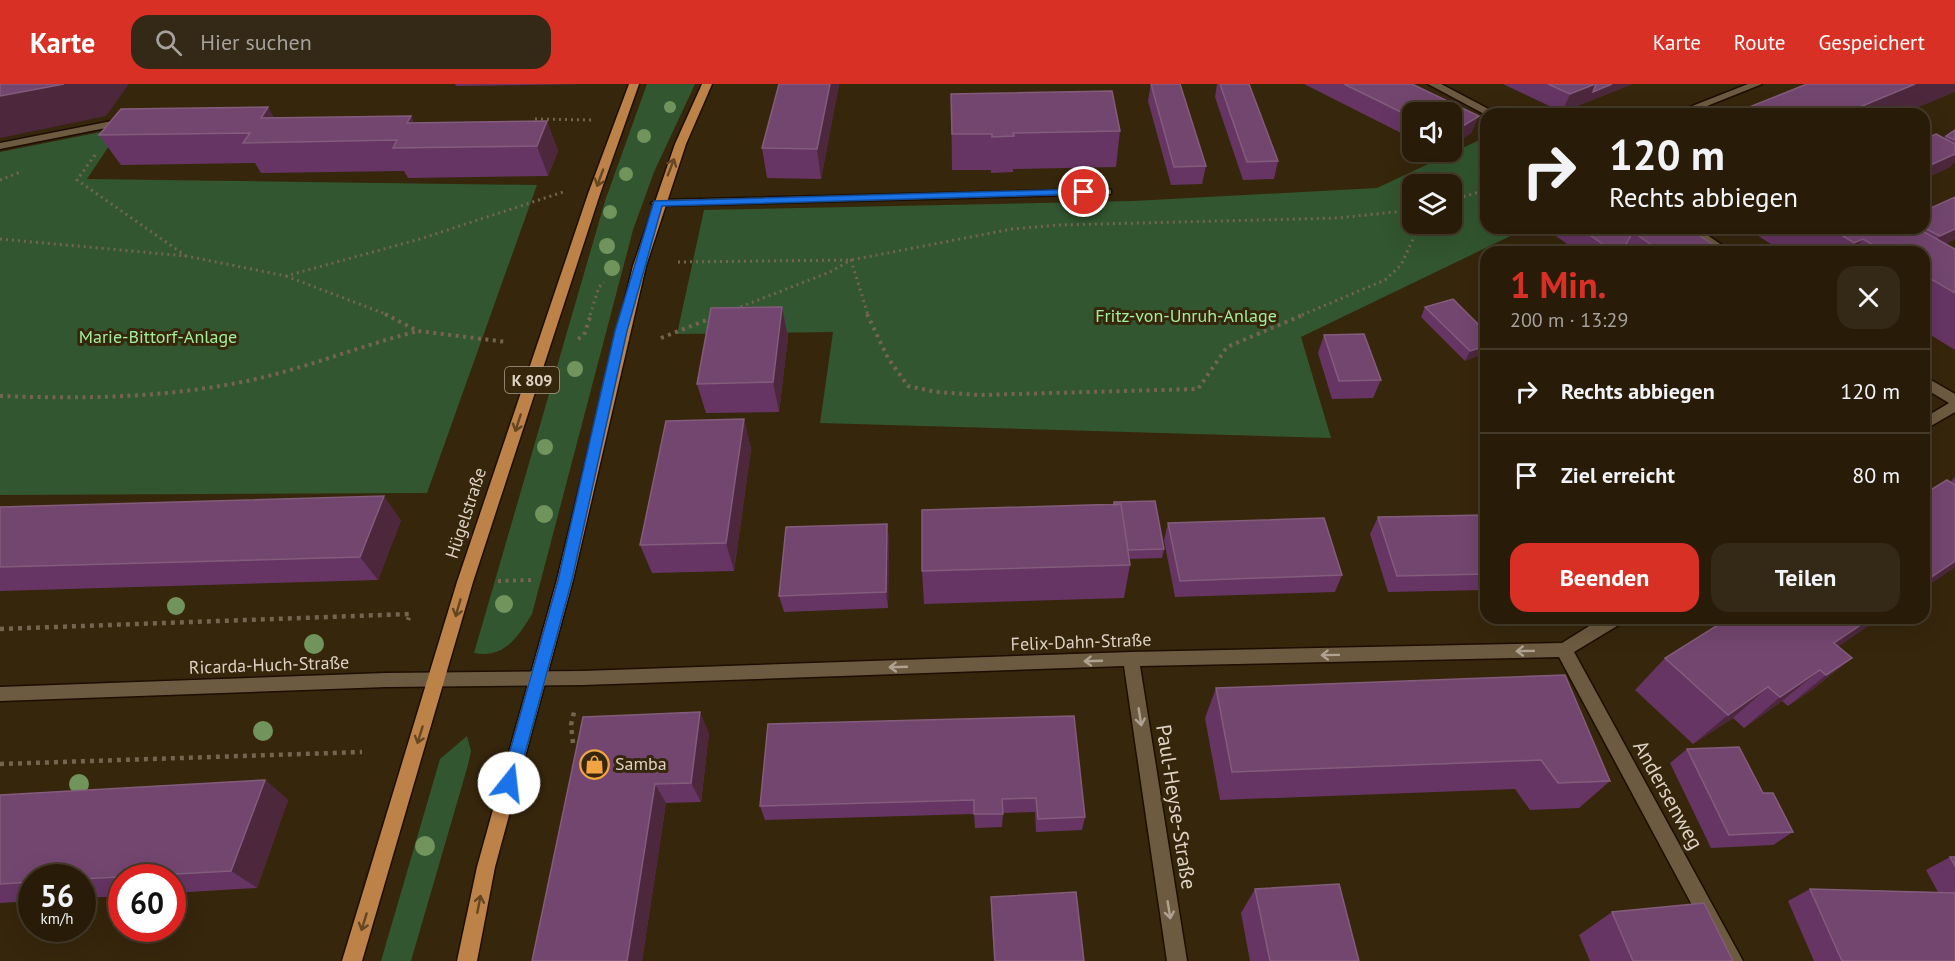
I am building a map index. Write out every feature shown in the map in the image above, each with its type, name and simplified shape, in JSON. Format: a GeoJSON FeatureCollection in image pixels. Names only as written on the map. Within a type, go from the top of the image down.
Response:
{"type":"FeatureCollection","features":[{"type":"Feature","properties":{"kind":"main road","name":"Hügelstraße"},"geometry":{"type":"LineString","coordinates":[[352,961],[465,582],[590,206],[634,84]]}},
{"type":"Feature","properties":{"kind":"main road"},"geometry":{"type":"LineString","coordinates":[[468,961],[486,867],[565,580],[621,331],[657,203],[686,128],[707,84]]}},
{"type":"Feature","properties":{"kind":"street"},"geometry":{"type":"LineString","coordinates":[[1433,84],[1480,108]]}},
{"type":"Feature","properties":{"kind":"street"},"geometry":{"type":"LineString","coordinates":[[1693,108],[1757,84]]}},
{"type":"Feature","properties":{"kind":"street"},"geometry":{"type":"LineString","coordinates":[[0,146],[136,119]]}},
{"type":"Feature","properties":{"kind":"street"},"geometry":{"type":"LineString","coordinates":[[657,203],[1107,192]]}},
{"type":"Feature","properties":{"kind":"street"},"geometry":{"type":"LineString","coordinates":[[1698,234],[1717,246]]}},
{"type":"Feature","properties":{"kind":"street"},"geometry":{"type":"LineString","coordinates":[[1930,385],[1955,401]]}},
{"type":"Feature","properties":{"kind":"street"},"geometry":{"type":"LineString","coordinates":[[1930,422],[1955,406]]}},
{"type":"Feature","properties":{"kind":"street"},"geometry":{"type":"LineString","coordinates":[[1564,650],[1606,624]]}},
{"type":"Feature","properties":{"kind":"street","name":"Felix-Dahn-Straße"},"geometry":{"type":"LineString","coordinates":[[539,678],[1131,659],[1564,650]]}},
{"type":"Feature","properties":{"kind":"street","name":"Andersenweg"},"geometry":{"type":"LineString","coordinates":[[1564,650],[1733,961]]}},
{"type":"Feature","properties":{"kind":"street","name":"Paul-Heyse-Straße"},"geometry":{"type":"LineString","coordinates":[[1131,659],[1177,961]]}},
{"type":"Feature","properties":{"kind":"street","name":"Ricarda-Huch-Straße"},"geometry":{"type":"LineString","coordinates":[[0,694],[437,679],[539,678]]}},
{"type":"Feature","properties":{"kind":"path"},"geometry":{"type":"LineString","coordinates":[[535,119],[595,120]]}},
{"type":"Feature","properties":{"kind":"path"},"geometry":{"type":"LineString","coordinates":[[98,151],[77,180],[186,256]]}},
{"type":"Feature","properties":{"kind":"path"},"geometry":{"type":"LineString","coordinates":[[286,276],[420,239],[567,190]]}},
{"type":"Feature","properties":{"kind":"path"},"geometry":{"type":"LineString","coordinates":[[1462,197],[1480,191]]}},
{"type":"Feature","properties":{"kind":"path"},"geometry":{"type":"LineString","coordinates":[[678,262],[851,260],[931,243],[1047,226],[1338,218],[1402,211]]}},
{"type":"Feature","properties":{"kind":"path"},"geometry":{"type":"LineString","coordinates":[[851,260],[857,284],[885,354],[908,386],[937,394],[972,396],[1066,395],[1198,389],[1227,347],[1384,280],[1401,265],[1415,234]]}},
{"type":"Feature","properties":{"kind":"path"},"geometry":{"type":"LineString","coordinates":[[0,239],[186,256],[286,276],[384,313],[418,330],[507,342]]}},
{"type":"Feature","properties":{"kind":"path"},"geometry":{"type":"LineString","coordinates":[[662,338],[830,272],[851,260]]}},
{"type":"Feature","properties":{"kind":"path"},"geometry":{"type":"LineString","coordinates":[[577,340],[584,335],[599,286],[614,279]]}},
{"type":"Feature","properties":{"kind":"path"},"geometry":{"type":"LineString","coordinates":[[0,396],[127,396],[243,382],[418,330]]}},
{"type":"Feature","properties":{"kind":"path"},"geometry":{"type":"LineString","coordinates":[[495,581],[542,580]]}},
{"type":"Feature","properties":{"kind":"path"},"geometry":{"type":"LineString","coordinates":[[0,629],[410,614],[408,620]]}},
{"type":"Feature","properties":{"kind":"path"},"geometry":{"type":"LineString","coordinates":[[571,725],[573,743]]}},
{"type":"Feature","properties":{"kind":"path"},"geometry":{"type":"LineString","coordinates":[[0,764],[362,752]]}},
{"type":"Feature","properties":{"kind":"green space"},"geometry":{"type":"Polygon","coordinates":[[[647,84],[695,84],[654,172],[633,230],[532,614],[515,638],[502,649],[494,653],[474,653],[605,201],[647,84]]]}},
{"type":"Feature","properties":{"kind":"green space","name":"Marie-Bittorf-Anlage"},"geometry":{"type":"Polygon","coordinates":[[[121,128],[87,179],[537,185],[427,493],[0,495],[0,152],[121,128]]]}},
{"type":"Feature","properties":{"kind":"green space","name":"Fritz-von-Unruh-Anlage"},"geometry":{"type":"Polygon","coordinates":[[[1480,140],[1480,234],[1515,234],[1490,246],[1480,246],[1480,251],[1301,337],[1331,438],[820,423],[833,332],[677,334],[704,210],[1133,201],[1377,188],[1402,176],[1402,234],[1462,234],[1462,174],[1407,174],[1433,162],[1462,162],[1462,148],[1480,140]]]}},
{"type":"Feature","properties":{"kind":"green space"},"geometry":{"type":"Polygon","coordinates":[[[467,736],[471,751],[468,765],[411,961],[381,961],[440,759],[467,736]]]}},
{"type":"Feature","properties":{"kind":"building"},"geometry":{"type":"Polygon","coordinates":[[[0,84],[64,84],[0,96],[0,84]]]}},
{"type":"Feature","properties":{"kind":"building"},"geometry":{"type":"Polygon","coordinates":[[[779,84],[830,84],[817,149],[762,148],[779,84]]]}},
{"type":"Feature","properties":{"kind":"building"},"geometry":{"type":"Polygon","coordinates":[[[1151,84],[1180,84],[1206,166],[1174,167],[1151,84]]]}},
{"type":"Feature","properties":{"kind":"building"},"geometry":{"type":"Polygon","coordinates":[[[1220,84],[1249,84],[1278,161],[1247,162],[1220,84]]]}},
{"type":"Feature","properties":{"kind":"building"},"geometry":{"type":"Polygon","coordinates":[[[1344,84],[1412,84],[1450,102],[1402,102],[1402,113],[1344,84]]]}},
{"type":"Feature","properties":{"kind":"building"},"geometry":{"type":"Polygon","coordinates":[[[1548,84],[1595,84],[1570,94],[1548,84]]]}},
{"type":"Feature","properties":{"kind":"building"},"geometry":{"type":"Polygon","coordinates":[[[1596,84],[1612,84],[1593,92],[1596,84]]]}},
{"type":"Feature","properties":{"kind":"building"},"geometry":{"type":"Polygon","coordinates":[[[1807,84],[1915,84],[1857,108],[1747,108],[1807,84]]]}},
{"type":"Feature","properties":{"kind":"building"},"geometry":{"type":"Polygon","coordinates":[[[1112,91],[1120,131],[1013,133],[1014,136],[992,137],[992,134],[952,134],[951,94],[1112,91]]]}},
{"type":"Feature","properties":{"kind":"building"},"geometry":{"type":"Polygon","coordinates":[[[268,107],[261,118],[411,116],[407,123],[547,121],[537,146],[393,148],[397,140],[243,143],[250,133],[99,135],[121,109],[268,107]]]}},
{"type":"Feature","properties":{"kind":"building"},"geometry":{"type":"Polygon","coordinates":[[[1462,108],[1479,116],[1462,127],[1462,108]]]}},
{"type":"Feature","properties":{"kind":"building"},"geometry":{"type":"Polygon","coordinates":[[[1955,130],[1955,140],[1946,136],[1955,130]]]}},
{"type":"Feature","properties":{"kind":"building"},"geometry":{"type":"Polygon","coordinates":[[[1936,134],[1955,144],[1955,154],[1930,165],[1930,136],[1936,134]]]}},
{"type":"Feature","properties":{"kind":"building"},"geometry":{"type":"Polygon","coordinates":[[[1955,197],[1955,229],[1940,236],[1930,231],[1930,208],[1955,197]]]}},
{"type":"Feature","properties":{"kind":"building"},"geometry":{"type":"Polygon","coordinates":[[[1588,234],[1632,234],[1625,246],[1606,246],[1588,234]]]}},
{"type":"Feature","properties":{"kind":"building"},"geometry":{"type":"Polygon","coordinates":[[[1636,234],[1697,234],[1715,246],[1653,246],[1636,234]]]}},
{"type":"Feature","properties":{"kind":"building"},"geometry":{"type":"Polygon","coordinates":[[[1840,234],[1928,234],[1955,249],[1955,293],[1930,278],[1930,246],[1875,246],[1863,239],[1854,243],[1840,234]]]}},
{"type":"Feature","properties":{"kind":"building"},"geometry":{"type":"Polygon","coordinates":[[[1453,299],[1480,326],[1480,348],[1470,351],[1425,307],[1453,299]]]}},
{"type":"Feature","properties":{"kind":"building"},"geometry":{"type":"Polygon","coordinates":[[[782,307],[773,382],[697,384],[711,308],[782,307]]]}},
{"type":"Feature","properties":{"kind":"building"},"geometry":{"type":"Polygon","coordinates":[[[1364,334],[1381,380],[1339,381],[1324,335],[1364,334]]]}},
{"type":"Feature","properties":{"kind":"building"},"geometry":{"type":"Polygon","coordinates":[[[744,419],[726,543],[640,545],[666,421],[744,419]]]}},
{"type":"Feature","properties":{"kind":"building"},"geometry":{"type":"Polygon","coordinates":[[[1947,480],[1955,485],[1955,561],[1930,578],[1930,490],[1947,480]]]}},
{"type":"Feature","properties":{"kind":"building"},"geometry":{"type":"Polygon","coordinates":[[[384,496],[360,557],[0,567],[0,507],[384,496]]]}},
{"type":"Feature","properties":{"kind":"building"},"geometry":{"type":"Polygon","coordinates":[[[1155,501],[1164,549],[1128,550],[1121,504],[1114,505],[1114,502],[1155,501]]]}},
{"type":"Feature","properties":{"kind":"building"},"geometry":{"type":"Polygon","coordinates":[[[1121,504],[1130,565],[922,571],[922,510],[1121,504]]]}},
{"type":"Feature","properties":{"kind":"building"},"geometry":{"type":"Polygon","coordinates":[[[1480,515],[1480,574],[1397,576],[1378,517],[1480,515]]]}},
{"type":"Feature","properties":{"kind":"building"},"geometry":{"type":"Polygon","coordinates":[[[1324,518],[1342,575],[1180,581],[1168,523],[1324,518]]]}},
{"type":"Feature","properties":{"kind":"building"},"geometry":{"type":"Polygon","coordinates":[[[887,524],[886,592],[779,596],[786,527],[887,524]]]}},
{"type":"Feature","properties":{"kind":"building"},"geometry":{"type":"Polygon","coordinates":[[[1719,624],[1862,624],[1834,643],[1852,658],[1826,675],[1820,670],[1780,697],[1768,687],[1728,715],[1665,658],[1719,624]]]}},
{"type":"Feature","properties":{"kind":"building"},"geometry":{"type":"Polygon","coordinates":[[[1565,675],[1610,781],[1558,783],[1541,760],[1232,772],[1216,688],[1565,675]]]}},
{"type":"Feature","properties":{"kind":"building"},"geometry":{"type":"Polygon","coordinates":[[[700,712],[691,783],[655,784],[627,961],[532,961],[583,717],[700,712]]]}},
{"type":"Feature","properties":{"kind":"building"},"geometry":{"type":"Polygon","coordinates":[[[1074,716],[1085,817],[1038,819],[1036,798],[1002,799],[1003,814],[974,814],[974,800],[760,806],[768,724],[1074,716]]]}},
{"type":"Feature","properties":{"kind":"building"},"geometry":{"type":"Polygon","coordinates":[[[1739,747],[1763,793],[1773,793],[1793,832],[1729,835],[1687,749],[1739,747]]]}},
{"type":"Feature","properties":{"kind":"building"},"geometry":{"type":"Polygon","coordinates":[[[265,780],[231,871],[186,873],[186,864],[108,864],[108,878],[96,878],[96,864],[18,864],[18,883],[0,884],[0,795],[265,780]]]}},
{"type":"Feature","properties":{"kind":"building"},"geometry":{"type":"Polygon","coordinates":[[[1339,884],[1359,961],[1270,961],[1255,889],[1339,884]]]}},
{"type":"Feature","properties":{"kind":"building"},"geometry":{"type":"Polygon","coordinates":[[[1810,889],[1955,893],[1955,961],[1842,961],[1810,889]]]}},
{"type":"Feature","properties":{"kind":"building"},"geometry":{"type":"Polygon","coordinates":[[[1076,892],[1084,961],[995,961],[991,897],[1076,892]]]}},
{"type":"Feature","properties":{"kind":"building"},"geometry":{"type":"Polygon","coordinates":[[[1704,903],[1733,961],[1633,961],[1612,912],[1704,903]]]}},
{"type":"Feature","properties":{"kind":"place","name":"Samba"},"geometry":{"type":"Point","coordinates":[594,764]}},
{"type":"Feature","properties":{"kind":"route"},"geometry":{"type":"LineString","coordinates":[[509,783],[565,580],[621,331],[657,203],[1084,192]]}}]}
